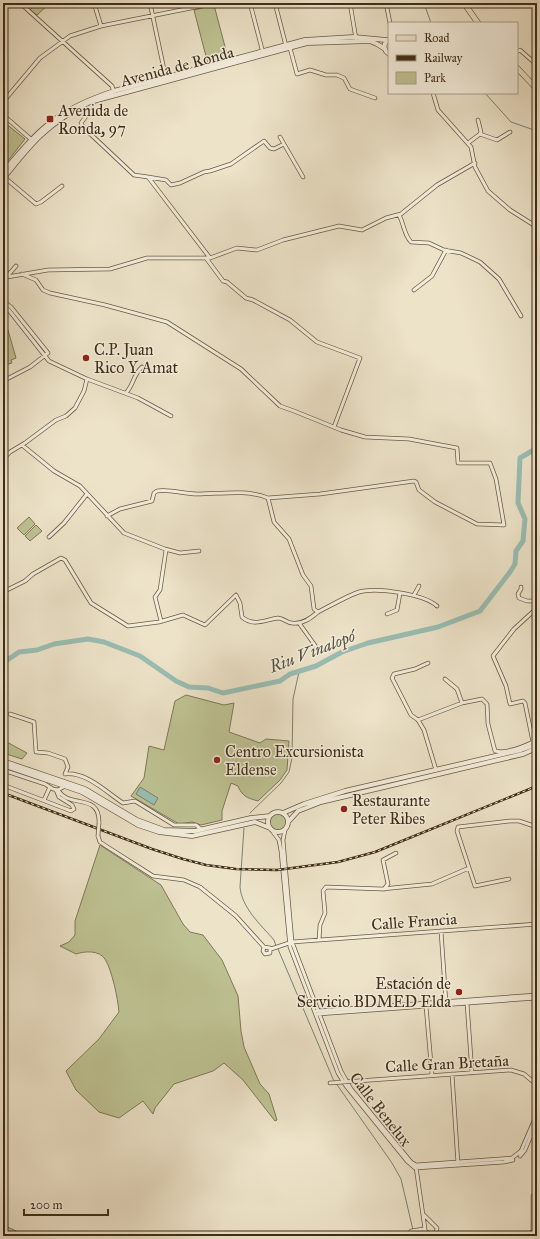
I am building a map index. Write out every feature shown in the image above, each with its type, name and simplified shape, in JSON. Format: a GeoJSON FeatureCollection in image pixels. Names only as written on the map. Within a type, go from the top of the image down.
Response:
{"type":"FeatureCollection","features":[{"type":"Feature","properties":{"kind":"main road"},"geometry":{"type":"LineString","coordinates":[[464,3],[477,22]]}},
{"type":"Feature","properties":{"kind":"main road"},"geometry":{"type":"LineString","coordinates":[[518,69],[537,89]]}},
{"type":"Feature","properties":{"kind":"street"},"geometry":{"type":"LineString","coordinates":[[3,8],[8,3]]}},
{"type":"Feature","properties":{"kind":"street"},"geometry":{"type":"LineString","coordinates":[[20,3],[112,86],[115,93]]}},
{"type":"Feature","properties":{"kind":"street"},"geometry":{"type":"LineString","coordinates":[[94,3],[102,26]]}},
{"type":"Feature","properties":{"kind":"street"},"geometry":{"type":"LineString","coordinates":[[150,3],[166,79]]}},
{"type":"Feature","properties":{"kind":"street"},"geometry":{"type":"LineString","coordinates":[[3,102],[40,58],[62,41],[82,31],[153,16],[195,5],[216,3]]}},
{"type":"Feature","properties":{"kind":"street"},"geometry":{"type":"LineString","coordinates":[[250,3],[263,53]]}},
{"type":"Feature","properties":{"kind":"street"},"geometry":{"type":"LineString","coordinates":[[275,3],[287,47],[297,74],[310,70],[326,75],[341,76],[344,78],[350,89],[375,98]]}},
{"type":"Feature","properties":{"kind":"street"},"geometry":{"type":"LineString","coordinates":[[350,3],[356,39]]}},
{"type":"Feature","properties":{"kind":"street"},"geometry":{"type":"LineString","coordinates":[[386,3],[390,22]]}},
{"type":"Feature","properties":{"kind":"street","name":"Avenida de Ronda"},"geometry":{"type":"LineString","coordinates":[[356,39],[377,44],[385,49]]}},
{"type":"Feature","properties":{"kind":"street"},"geometry":{"type":"LineString","coordinates":[[388,39],[385,49],[388,53]]}},
{"type":"Feature","properties":{"kind":"street","name":"Avenida de Ronda"},"geometry":{"type":"LineString","coordinates":[[4,177],[32,140],[47,124],[64,112],[88,100],[287,47],[305,40],[388,39]]}},
{"type":"Feature","properties":{"kind":"street"},"geometry":{"type":"LineString","coordinates":[[518,51],[523,51],[537,65]]}},
{"type":"Feature","properties":{"kind":"street","name":"Avenida de Ronda"},"geometry":{"type":"LineString","coordinates":[[32,140],[65,114],[115,93]]}},
{"type":"Feature","properties":{"kind":"street"},"geometry":{"type":"LineString","coordinates":[[433,94],[438,110],[468,143],[474,155],[475,167],[492,195],[510,210],[537,227]]}},
{"type":"Feature","properties":{"kind":"street"},"geometry":{"type":"LineString","coordinates":[[82,106],[87,115],[81,123],[82,127],[134,175],[166,180],[172,185],[204,172],[231,164],[264,141],[272,149],[284,144]]}},
{"type":"Feature","properties":{"kind":"street"},"geometry":{"type":"LineString","coordinates":[[3,115],[32,140]]}},
{"type":"Feature","properties":{"kind":"street"},"geometry":{"type":"LineString","coordinates":[[478,120],[481,132],[480,134]]}},
{"type":"Feature","properties":{"kind":"street"},"geometry":{"type":"LineString","coordinates":[[480,134],[497,140],[510,132]]}},
{"type":"Feature","properties":{"kind":"street"},"geometry":{"type":"LineString","coordinates":[[468,143],[480,134]]}},
{"type":"Feature","properties":{"kind":"street"},"geometry":{"type":"LineString","coordinates":[[280,137],[303,177]]}},
{"type":"Feature","properties":{"kind":"street"},"geometry":{"type":"LineString","coordinates":[[7,277],[53,270],[110,269],[147,258],[208,258],[237,248],[257,250],[283,240],[339,226],[362,230],[386,218],[399,215],[413,206],[437,186],[475,163]]}},
{"type":"Feature","properties":{"kind":"street"},"geometry":{"type":"LineString","coordinates":[[3,184],[4,177]]}},
{"type":"Feature","properties":{"kind":"street"},"geometry":{"type":"LineString","coordinates":[[4,177],[36,204],[41,202],[62,186]]}},
{"type":"Feature","properties":{"kind":"street"},"geometry":{"type":"LineString","coordinates":[[148,177],[208,258],[223,281],[228,282],[246,298],[290,320],[317,342],[360,358],[334,427]]}},
{"type":"Feature","properties":{"kind":"street"},"geometry":{"type":"LineString","coordinates":[[399,215],[407,237],[411,242],[430,243],[446,250],[461,253],[480,262],[489,269],[499,279],[521,316]]}},
{"type":"Feature","properties":{"kind":"street"},"geometry":{"type":"LineString","coordinates":[[414,290],[432,276],[446,250]]}},
{"type":"Feature","properties":{"kind":"street"},"geometry":{"type":"LineString","coordinates":[[3,281],[16,266]]}},
{"type":"Feature","properties":{"kind":"street"},"geometry":{"type":"LineString","coordinates":[[22,274],[36,280],[43,290],[50,293],[105,305],[168,322],[241,369],[280,406],[365,438],[409,440],[457,448],[458,463],[490,463],[497,484],[504,525],[477,524],[456,514],[419,490],[416,482],[414,481],[320,494],[268,498],[229,492],[197,494],[157,490],[154,493],[152,501],[120,509],[107,516]]}},
{"type":"Feature","properties":{"kind":"street"},"geometry":{"type":"LineString","coordinates":[[3,300],[11,307],[46,354],[48,361],[126,393],[171,416]]}},
{"type":"Feature","properties":{"kind":"street"},"geometry":{"type":"LineString","coordinates":[[3,305],[46,354]]}},
{"type":"Feature","properties":{"kind":"street"},"geometry":{"type":"LineString","coordinates":[[3,381],[30,368],[46,354]]}},
{"type":"Feature","properties":{"kind":"street"},"geometry":{"type":"LineString","coordinates":[[126,393],[132,386],[135,373],[142,367]]}},
{"type":"Feature","properties":{"kind":"street"},"geometry":{"type":"LineString","coordinates":[[3,459],[10,452],[56,420],[66,416],[75,408],[84,391],[87,378]]}},
{"type":"Feature","properties":{"kind":"street"},"geometry":{"type":"LineString","coordinates":[[22,445],[54,472],[80,486],[124,533],[166,550],[180,553],[199,551]]}},
{"type":"Feature","properties":{"kind":"street"},"geometry":{"type":"LineString","coordinates":[[49,537],[64,523],[87,494]]}},
{"type":"Feature","properties":{"kind":"street"},"geometry":{"type":"LineString","coordinates":[[268,498],[274,522],[289,539],[303,575],[311,586],[314,609],[318,612]]}},
{"type":"Feature","properties":{"kind":"street"},"geometry":{"type":"LineString","coordinates":[[161,621],[155,598],[160,590],[166,550]]}},
{"type":"Feature","properties":{"kind":"street"},"geometry":{"type":"LineString","coordinates":[[3,592],[25,581],[33,574],[61,558],[65,560],[91,603],[106,610],[112,617],[128,626],[161,621],[183,615],[204,625],[236,595],[240,603],[242,616],[246,620],[261,623],[280,618],[292,624],[299,623],[309,619],[318,612],[361,592],[400,593],[414,595],[433,602],[437,606]]}},
{"type":"Feature","properties":{"kind":"street"},"geometry":{"type":"LineString","coordinates":[[414,595],[419,586]]}},
{"type":"Feature","properties":{"kind":"street"},"geometry":{"type":"LineString","coordinates":[[520,587],[521,589],[518,594],[520,598],[527,601],[537,601]]}},
{"type":"Feature","properties":{"kind":"street"},"geometry":{"type":"LineString","coordinates":[[387,614],[396,610],[400,593]]}},
{"type":"Feature","properties":{"kind":"street"},"geometry":{"type":"LineString","coordinates":[[535,743],[525,703],[523,701],[510,704],[506,686],[493,656],[514,629],[537,608]]}},
{"type":"Feature","properties":{"kind":"street"},"geometry":{"type":"LineString","coordinates":[[299,623],[318,651]]}},
{"type":"Feature","properties":{"kind":"street"},"geometry":{"type":"LineString","coordinates":[[428,663],[415,669],[392,676],[411,715],[418,720],[431,749],[436,770]]}},
{"type":"Feature","properties":{"kind":"street"},"geometry":{"type":"LineString","coordinates":[[445,679],[457,689],[462,703]]}},
{"type":"Feature","properties":{"kind":"street"},"geometry":{"type":"LineString","coordinates":[[418,720],[462,703],[474,700],[485,701],[488,724],[496,751],[499,752],[535,743]]}},
{"type":"Feature","properties":{"kind":"street"},"geometry":{"type":"LineString","coordinates":[[10,714],[34,722],[36,752],[48,753],[66,759],[68,767],[65,774],[74,774],[87,779],[123,803],[135,801],[174,825],[196,825],[202,830]]}},
{"type":"Feature","properties":{"kind":"street"},"geometry":{"type":"LineString","coordinates":[[3,761],[85,789],[152,826],[179,832],[202,830],[251,818],[270,816],[275,813],[283,813],[325,797],[521,750],[535,743],[537,740]]}},
{"type":"Feature","properties":{"kind":"street"},"geometry":{"type":"LineString","coordinates":[[3,765],[94,797],[142,827],[162,833],[196,835],[255,822],[270,828],[274,832],[281,833],[285,830],[289,820],[298,810],[322,802],[523,754],[537,748]]}},
{"type":"Feature","properties":{"kind":"street"},"geometry":{"type":"LineString","coordinates":[[3,770],[50,786],[57,790],[65,798],[86,802],[93,806],[98,811],[98,836],[100,842],[153,876],[184,880],[200,887],[236,916],[264,947],[263,951],[265,954],[270,953],[271,949],[268,946],[264,947]]}},
{"type":"Feature","properties":{"kind":"street"},"geometry":{"type":"LineString","coordinates":[[45,779],[50,786]]}},
{"type":"Feature","properties":{"kind":"street"},"geometry":{"type":"LineString","coordinates":[[3,785],[71,811],[74,809],[72,805],[59,797],[57,790]]}},
{"type":"Feature","properties":{"kind":"street"},"geometry":{"type":"LineString","coordinates":[[44,800],[50,786]]}},
{"type":"Feature","properties":{"kind":"street"},"geometry":{"type":"LineString","coordinates":[[57,790],[65,786]]}},
{"type":"Feature","properties":{"kind":"street"},"geometry":{"type":"LineString","coordinates":[[66,809],[68,802]]}},
{"type":"Feature","properties":{"kind":"street"},"geometry":{"type":"LineString","coordinates":[[283,813],[289,820]]}},
{"type":"Feature","properties":{"kind":"street"},"geometry":{"type":"LineString","coordinates":[[270,816],[268,822],[270,828]]}},
{"type":"Feature","properties":{"kind":"street"},"geometry":{"type":"LineString","coordinates":[[509,879],[475,886],[457,831],[458,827],[519,821],[537,827]]}},
{"type":"Feature","properties":{"kind":"street","name":"Calle Benelux"},"geometry":{"type":"LineString","coordinates":[[285,830],[283,840],[290,942]]}},
{"type":"Feature","properties":{"kind":"street","name":"Calle Benelux"},"geometry":{"type":"LineString","coordinates":[[274,832],[279,840],[282,851],[290,942],[344,1082],[407,1161],[416,1166]]}},
{"type":"Feature","properties":{"kind":"street"},"geometry":{"type":"LineString","coordinates":[[384,889],[388,884],[388,880],[383,860],[396,853]]}},
{"type":"Feature","properties":{"kind":"street"},"geometry":{"type":"LineString","coordinates":[[320,940],[320,925],[325,913],[323,902],[324,888],[338,887],[384,889],[432,884],[469,868]]}},
{"type":"Feature","properties":{"kind":"street","name":"Calle Francia"},"geometry":{"type":"LineString","coordinates":[[271,949],[290,942],[537,924]]}},
{"type":"Feature","properties":{"kind":"street"},"geometry":{"type":"LineString","coordinates":[[441,931],[446,1003]]}},
{"type":"Feature","properties":{"kind":"street"},"geometry":{"type":"LineString","coordinates":[[317,1013],[537,997]]}},
{"type":"Feature","properties":{"kind":"street"},"geometry":{"type":"LineString","coordinates":[[317,1013],[537,997]]}},
{"type":"Feature","properties":{"kind":"street"},"geometry":{"type":"LineString","coordinates":[[467,1003],[472,1073]]}},
{"type":"Feature","properties":{"kind":"street"},"geometry":{"type":"LineString","coordinates":[[426,1006],[432,1075]]}},
{"type":"Feature","properties":{"kind":"street","name":"Calle Gran Bretaña"},"geometry":{"type":"LineString","coordinates":[[331,1083],[432,1075],[516,1071],[524,1074],[537,1085]]}},
{"type":"Feature","properties":{"kind":"street"},"geometry":{"type":"LineString","coordinates":[[452,1074],[458,1164]]}},
{"type":"Feature","properties":{"kind":"street"},"geometry":{"type":"LineString","coordinates":[[458,1164],[506,1160],[515,1157],[521,1151],[537,1114]]}},
{"type":"Feature","properties":{"kind":"street"},"geometry":{"type":"LineString","coordinates":[[426,1236],[416,1166],[504,1162],[518,1158],[525,1150],[537,1122]]}},
{"type":"Feature","properties":{"kind":"street"},"geometry":{"type":"LineString","coordinates":[[527,1236],[533,1230],[533,1196],[537,1189]]}},
{"type":"Feature","properties":{"kind":"street"},"geometry":{"type":"LineString","coordinates":[[422,1213],[436,1227],[436,1233],[430,1236],[425,1230]]}},
{"type":"Feature","properties":{"kind":"street"},"geometry":{"type":"LineString","coordinates":[[406,1236],[411,1231],[425,1230]]}},
{"type":"Feature","properties":{"kind":"green space"},"geometry":{"type":"Polygon","coordinates":[[[37,3],[50,3],[37,15],[30,10],[37,3]]]}},
{"type":"Feature","properties":{"kind":"green space"},"geometry":{"type":"Polygon","coordinates":[[[214,5],[228,58],[208,64],[194,10],[214,5]]]}},
{"type":"Feature","properties":{"kind":"green space"},"geometry":{"type":"Polygon","coordinates":[[[5,123],[25,139],[3,167],[3,125],[5,123]]]}},
{"type":"Feature","properties":{"kind":"green space"},"geometry":{"type":"Polygon","coordinates":[[[8,330],[16,358],[11,360],[12,363],[5,365],[6,370],[3,371],[3,331],[8,330]]]}},
{"type":"Feature","properties":{"kind":"green space"},"geometry":{"type":"Polygon","coordinates":[[[29,517],[35,524],[24,535],[17,528],[29,517]]]}},
{"type":"Feature","properties":{"kind":"green space"},"geometry":{"type":"Polygon","coordinates":[[[36,525],[42,531],[30,541],[25,536],[36,525]]]}},
{"type":"Feature","properties":{"kind":"green space","name":"Centro Excursionista Eldense"},"geometry":{"type":"Polygon","coordinates":[[[186,695],[224,705],[234,703],[229,732],[260,743],[266,739],[289,741],[287,770],[280,780],[258,801],[245,796],[238,786],[231,783],[222,811],[222,820],[201,825],[192,822],[179,824],[131,796],[144,778],[149,746],[164,750],[175,701],[186,695]]]}},
{"type":"Feature","properties":{"kind":"green space"},"geometry":{"type":"Polygon","coordinates":[[[3,740],[27,753],[22,759],[3,753],[3,740]]]}},
{"type":"Feature","properties":{"kind":"green space"},"geometry":{"type":"Polygon","coordinates":[[[278,814],[284,816],[286,822],[284,828],[278,830],[272,828],[270,822],[272,816],[278,814]]]}},
{"type":"Feature","properties":{"kind":"green space"},"geometry":{"type":"Polygon","coordinates":[[[100,845],[161,885],[183,924],[190,932],[203,935],[222,960],[238,996],[244,1047],[260,1084],[269,1094],[277,1120],[275,1121],[243,1080],[224,1063],[213,1071],[174,1084],[155,1108],[153,1114],[143,1101],[119,1118],[99,1112],[76,1090],[66,1071],[99,1039],[119,1012],[116,992],[108,964],[105,959],[96,953],[83,952],[76,954],[60,946],[69,942],[75,935],[75,921],[100,845]]]}},
{"type":"Feature","properties":{"kind":"green space"},"geometry":{"type":"Polygon","coordinates":[[[3,1225],[23,1234],[24,1236],[3,1236],[3,1225]]]}},
{"type":"Feature","properties":{"kind":"water"},"geometry":{"type":"Polygon","coordinates":[[[140,787],[158,798],[154,805],[136,794],[140,787]]]}},
{"type":"Feature","properties":{"kind":"waterway"},"geometry":{"type":"LineString","coordinates":[[424,3],[431,22]]}},
{"type":"Feature","properties":{"kind":"waterway"},"geometry":{"type":"LineString","coordinates":[[486,94],[511,122],[537,131]]}},
{"type":"Feature","properties":{"kind":"waterway","name":"Riu Vinalopó"},"geometry":{"type":"LineString","coordinates":[[3,663],[19,652],[37,650],[54,644],[88,639],[104,642],[140,656],[176,681],[189,687],[208,688],[223,693],[280,681],[290,674],[316,666],[342,652],[368,643],[438,627],[480,611],[515,564],[516,551],[523,541],[525,519],[518,503],[520,458],[537,448]]}},
{"type":"Feature","properties":{"kind":"waterway"},"geometry":{"type":"LineString","coordinates":[[250,813],[281,783],[289,772],[292,758],[293,699],[299,672]]}},
{"type":"Feature","properties":{"kind":"waterway"},"geometry":{"type":"LineString","coordinates":[[244,828],[240,887],[241,895],[248,909],[274,940],[276,946]]}},
{"type":"Feature","properties":{"kind":"waterway"},"geometry":{"type":"LineString","coordinates":[[278,949],[333,1079],[392,1163],[401,1179],[413,1230]]}},
{"type":"Feature","properties":{"kind":"railway"},"geometry":{"type":"LineString","coordinates":[[3,793],[152,849],[183,859],[206,865],[236,869],[277,870],[338,862],[375,852],[537,786]]}},
{"type":"Feature","properties":{"kind":"place","name":"Avenida de Ronda, 97"},"geometry":{"type":"Point","coordinates":[50,119]}},
{"type":"Feature","properties":{"kind":"place","name":"C.P. Juan Rico Y Amat"},"geometry":{"type":"Point","coordinates":[86,358]}},
{"type":"Feature","properties":{"kind":"place","name":"Centro Excursionista Eldense"},"geometry":{"type":"Point","coordinates":[217,760]}},
{"type":"Feature","properties":{"kind":"place","name":"Restaurante Peter Ribes"},"geometry":{"type":"Point","coordinates":[344,809]}},
{"type":"Feature","properties":{"kind":"place","name":"Estación de Servicio BDMED Elda"},"geometry":{"type":"Point","coordinates":[459,992]}}]}
